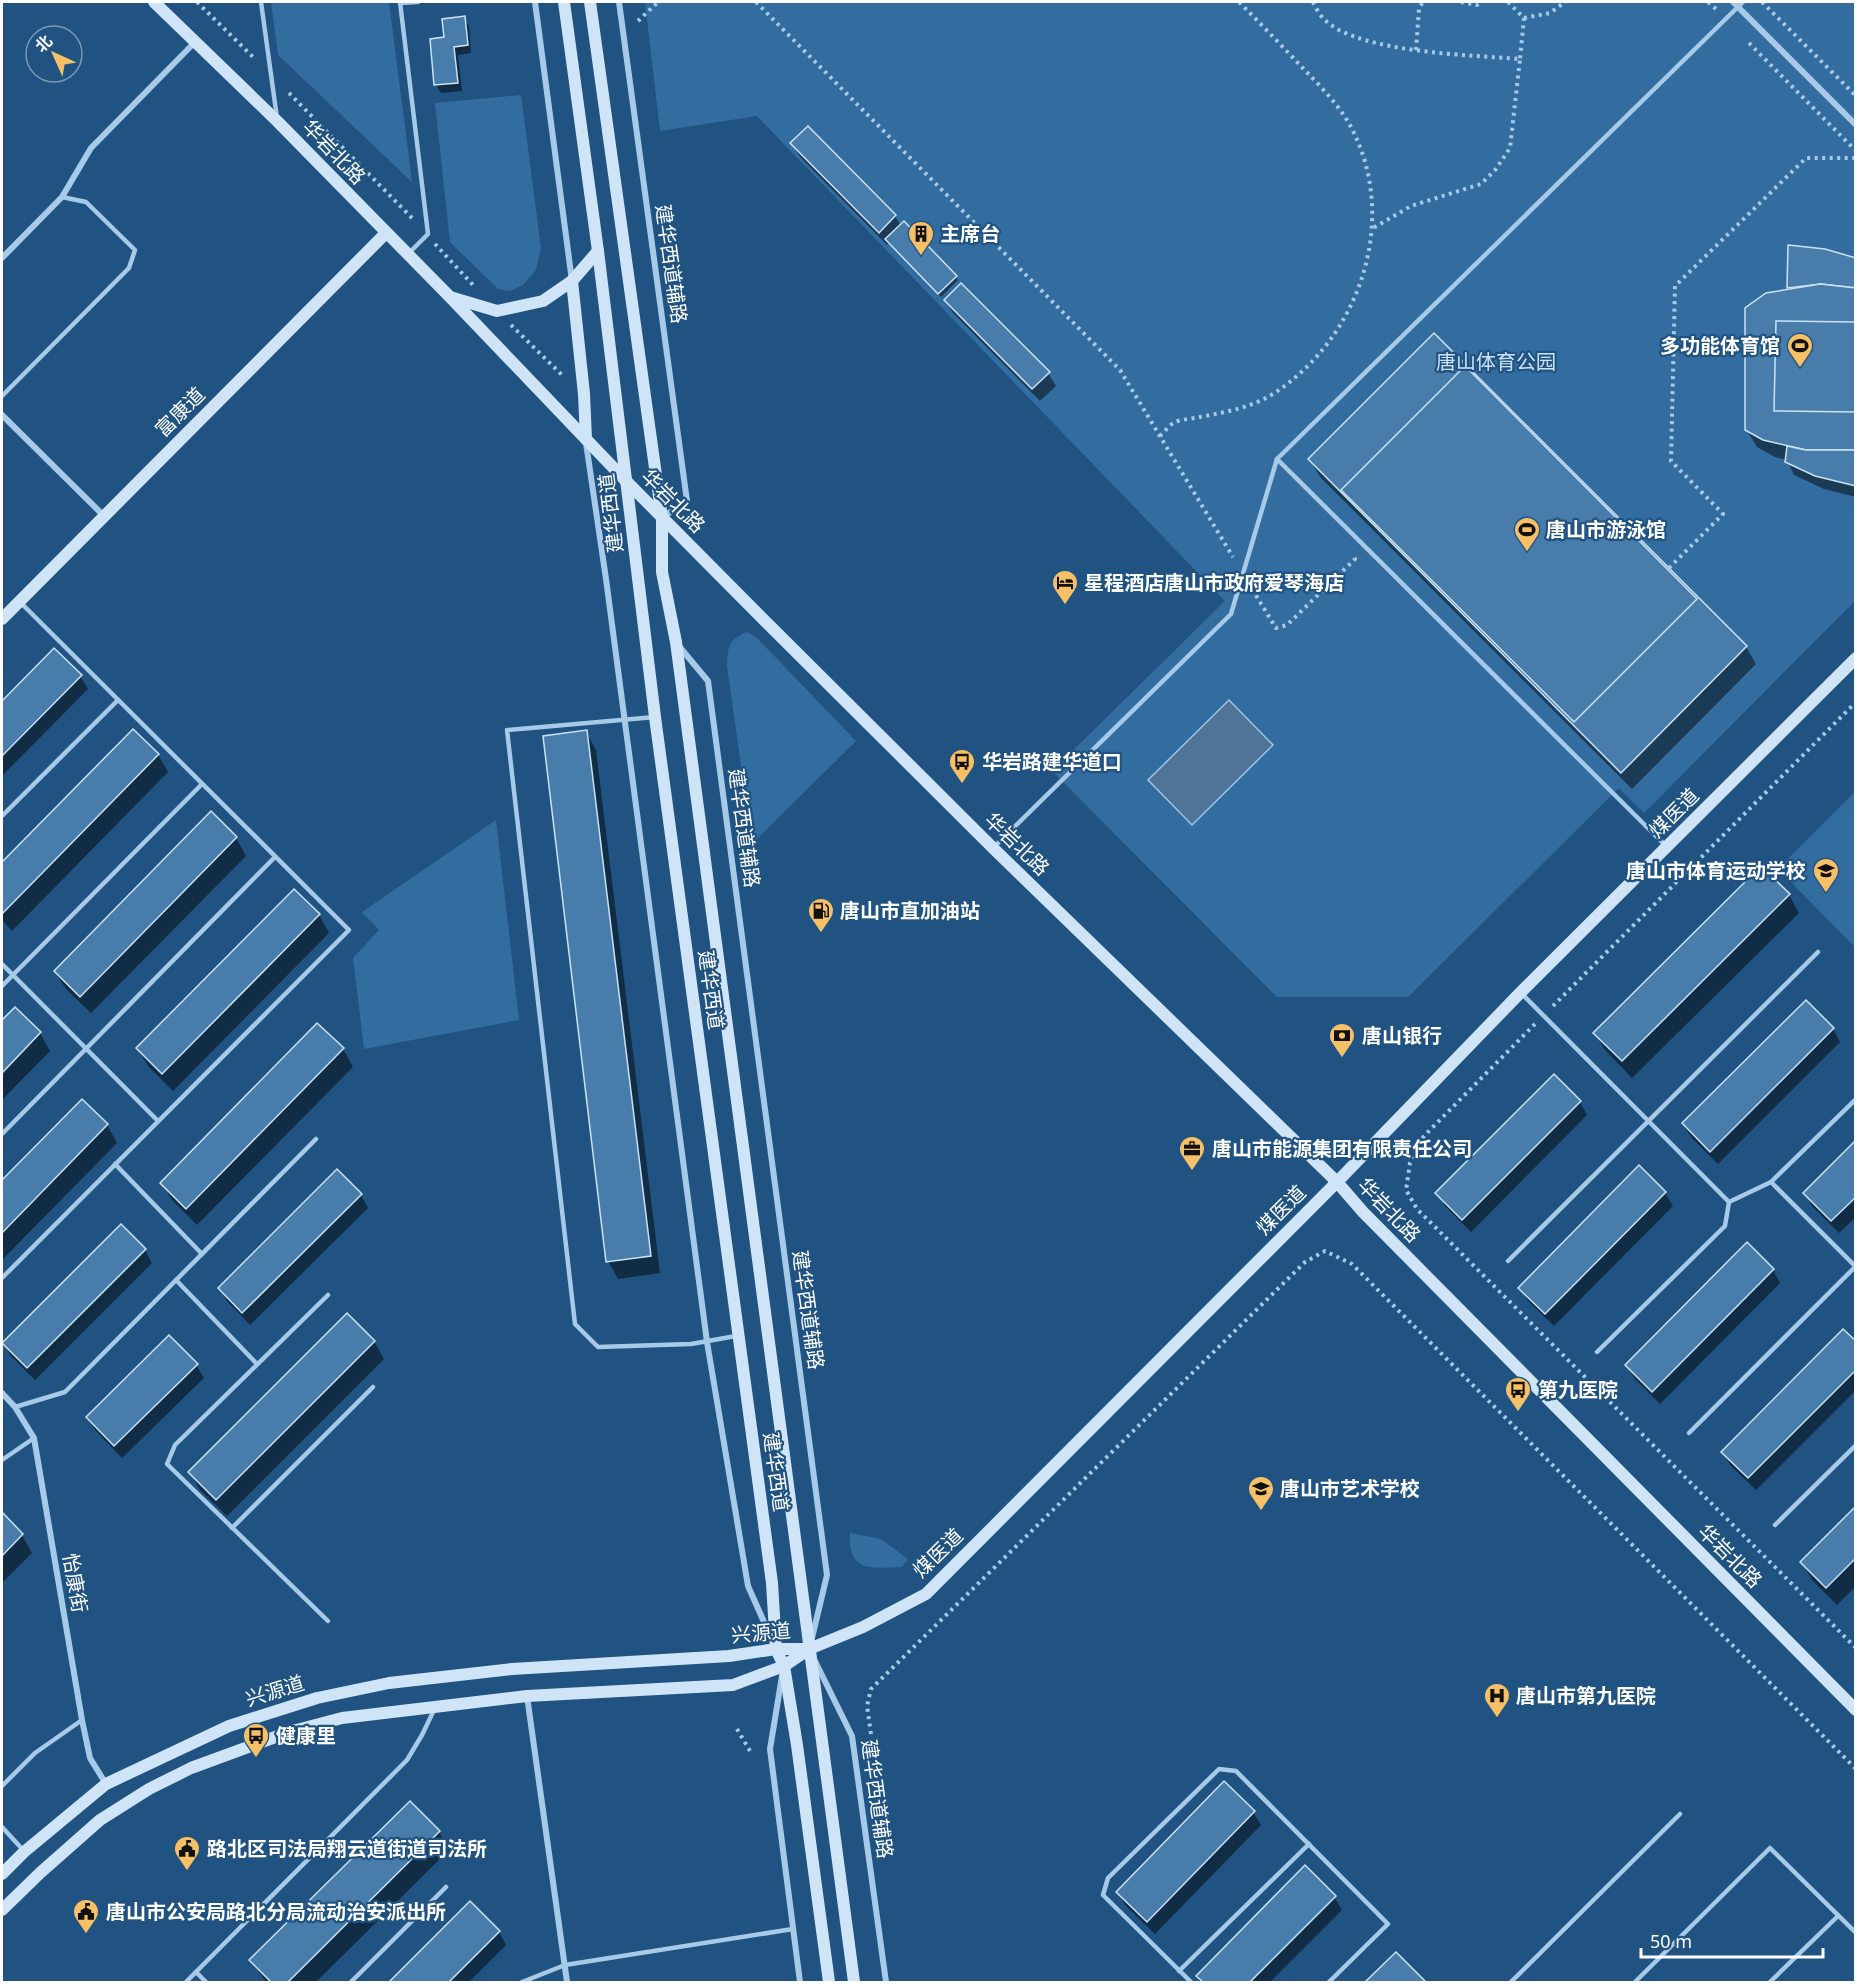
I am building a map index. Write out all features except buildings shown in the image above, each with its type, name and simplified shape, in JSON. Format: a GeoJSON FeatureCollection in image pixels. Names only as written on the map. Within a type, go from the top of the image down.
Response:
{"type":"FeatureCollection","features":[{"type":"Feature","properties":{"kind":"main road","name":"华岩北路"},"geometry":{"type":"LineString","coordinates":[[154,2],[278,122],[662,518],[993,848],[1336,1182],[1856,1710]]}},
{"type":"Feature","properties":{"kind":"main road","name":"建华西道"},"geometry":{"type":"LineString","coordinates":[[564,2],[598,251],[655,717],[772,1583],[776,1649],[784,1666],[797,1744],[829,1983]]}},
{"type":"Feature","properties":{"kind":"main road","name":"建华西道"},"geometry":{"type":"LineString","coordinates":[[590,2],[662,518],[662,572],[676,642],[854,1983]]}},
{"type":"Feature","properties":{"kind":"main road","name":"富康道"},"geometry":{"type":"LineString","coordinates":[[2,619],[386,233]]}},
{"type":"Feature","properties":{"kind":"main road"},"geometry":{"type":"LineString","coordinates":[[449,296],[497,311],[543,301],[572,281],[598,251]]}},
{"type":"Feature","properties":{"kind":"main road"},"geometry":{"type":"LineString","coordinates":[[572,281],[584,394],[586,439]]}},
{"type":"Feature","properties":{"kind":"main road","name":"煤医道"},"geometry":{"type":"LineString","coordinates":[[809,1649],[863,1628],[926,1594],[1336,1182],[1520,993],[1856,658]]}},
{"type":"Feature","properties":{"kind":"main road","name":"兴源道"},"geometry":{"type":"LineString","coordinates":[[2,1874],[24,1852],[106,1784],[229,1726],[317,1698],[389,1683],[512,1669],[729,1656],[776,1649],[809,1649]]}},
{"type":"Feature","properties":{"kind":"main road","name":"兴源道"},"geometry":{"type":"LineString","coordinates":[[2,1910],[100,1820],[149,1789],[191,1768],[289,1732],[342,1718],[528,1696],[733,1685],[784,1666],[809,1649]]}},
{"type":"Feature","properties":{"kind":"street"},"geometry":{"type":"LineString","coordinates":[[536,2],[572,281]]}},
{"type":"Feature","properties":{"kind":"street","name":"建华西道辅路"},"geometry":{"type":"LineString","coordinates":[[619,2],[687,501],[662,518]]}},
{"type":"Feature","properties":{"kind":"street"},"geometry":{"type":"LineString","coordinates":[[1738,3],[1856,125]]}},
{"type":"Feature","properties":{"kind":"street"},"geometry":{"type":"LineString","coordinates":[[2,258],[63,197],[92,148],[195,42]]}},
{"type":"Feature","properties":{"kind":"street"},"geometry":{"type":"LineString","coordinates":[[2,415],[104,516]]}},
{"type":"Feature","properties":{"kind":"street"},"geometry":{"type":"LineString","coordinates":[[586,439],[707,1342],[748,1586],[776,1649]]}},
{"type":"Feature","properties":{"kind":"street","name":"建华西道辅路"},"geometry":{"type":"LineString","coordinates":[[676,642],[708,681],[827,1575],[809,1649],[852,1736],[886,1983]]}},
{"type":"Feature","properties":{"kind":"street","name":"怡康街"},"geometry":{"type":"LineString","coordinates":[[2,1393],[15,1407],[34,1438],[82,1720],[90,1758],[106,1784]]}},
{"type":"Feature","properties":{"kind":"street"},"geometry":{"type":"LineString","coordinates":[[784,1666],[770,1749],[800,1983]]}},
{"type":"Feature","properties":{"kind":"street"},"geometry":{"type":"LineString","coordinates":[[528,1696],[567,1983]]}},
{"type":"Feature","properties":{"kind":"lane"},"geometry":{"type":"LineString","coordinates":[[261,2],[278,122]]}},
{"type":"Feature","properties":{"kind":"lane"},"geometry":{"type":"LineString","coordinates":[[407,255],[428,234],[400,2],[418,2]]}},
{"type":"Feature","properties":{"kind":"lane"},"geometry":{"type":"LineString","coordinates":[[993,848],[1231,614],[1277,459],[1725,19],[1738,3]]}},
{"type":"Feature","properties":{"kind":"lane"},"geometry":{"type":"LineString","coordinates":[[2,396],[129,268],[135,250],[86,202],[63,197]]}},
{"type":"Feature","properties":{"kind":"lane"},"geometry":{"type":"LineString","coordinates":[[1277,459],[1667,847]]}},
{"type":"Feature","properties":{"kind":"lane"},"geometry":{"type":"LineString","coordinates":[[2,1278],[349,930],[19,601]]}},
{"type":"Feature","properties":{"kind":"lane"},"geometry":{"type":"LineString","coordinates":[[2,816],[118,700]]}},
{"type":"Feature","properties":{"kind":"lane"},"geometry":{"type":"LineString","coordinates":[[655,717],[507,730],[574,1324],[598,1347],[690,1344],[738,1336]]}},
{"type":"Feature","properties":{"kind":"lane"},"geometry":{"type":"LineString","coordinates":[[2,986],[202,784]]}},
{"type":"Feature","properties":{"kind":"lane"},"geometry":{"type":"LineString","coordinates":[[2,1134],[275,857]]}},
{"type":"Feature","properties":{"kind":"lane"},"geometry":{"type":"LineString","coordinates":[[1508,1261],[1818,952]]}},
{"type":"Feature","properties":{"kind":"lane"},"geometry":{"type":"LineString","coordinates":[[2,964],[158,1121]]}},
{"type":"Feature","properties":{"kind":"lane"},"geometry":{"type":"LineString","coordinates":[[1520,993],[1729,1203]]}},
{"type":"Feature","properties":{"kind":"lane"},"geometry":{"type":"LineString","coordinates":[[1729,1203],[1771,1182],[1856,1099]]}},
{"type":"Feature","properties":{"kind":"lane"},"geometry":{"type":"LineString","coordinates":[[15,1407],[65,1392],[316,1139]]}},
{"type":"Feature","properties":{"kind":"lane"},"geometry":{"type":"LineString","coordinates":[[115,1164],[202,1254]]}},
{"type":"Feature","properties":{"kind":"lane"},"geometry":{"type":"LineString","coordinates":[[1689,1433],[1855,1266],[1771,1182]]}},
{"type":"Feature","properties":{"kind":"lane"},"geometry":{"type":"LineString","coordinates":[[1597,1352],[1725,1226],[1729,1203]]}},
{"type":"Feature","properties":{"kind":"lane"},"geometry":{"type":"LineString","coordinates":[[176,1280],[257,1364]]}},
{"type":"Feature","properties":{"kind":"lane"},"geometry":{"type":"LineString","coordinates":[[328,1296],[175,1445],[167,1464],[328,1621]]}},
{"type":"Feature","properties":{"kind":"lane"},"geometry":{"type":"LineString","coordinates":[[232,1528],[373,1387]]}},
{"type":"Feature","properties":{"kind":"lane"},"geometry":{"type":"LineString","coordinates":[[2,1460],[34,1438]]}},
{"type":"Feature","properties":{"kind":"lane"},"geometry":{"type":"LineString","coordinates":[[1775,1525],[1856,1445]]}},
{"type":"Feature","properties":{"kind":"lane"},"geometry":{"type":"LineString","coordinates":[[186,1983],[407,1760],[435,1707]]}},
{"type":"Feature","properties":{"kind":"lane"},"geometry":{"type":"LineString","coordinates":[[2,1786],[35,1754],[82,1720]]}},
{"type":"Feature","properties":{"kind":"lane"},"geometry":{"type":"LineString","coordinates":[[1191,1983],[1102,1894],[1108,1878],[1220,1769],[1236,1771],[1388,1924],[1329,1983]]}},
{"type":"Feature","properties":{"kind":"lane"},"geometry":{"type":"LineString","coordinates":[[1511,1983],[1680,1815]]}},
{"type":"Feature","properties":{"kind":"lane"},"geometry":{"type":"LineString","coordinates":[[2,1827],[24,1852]]}},
{"type":"Feature","properties":{"kind":"lane"},"geometry":{"type":"LineString","coordinates":[[1179,1971],[1309,1844]]}},
{"type":"Feature","properties":{"kind":"lane"},"geometry":{"type":"LineString","coordinates":[[1635,1983],[1770,1848],[1856,1933]]}},
{"type":"Feature","properties":{"kind":"lane"},"geometry":{"type":"LineString","coordinates":[[351,1983],[446,1887]]}},
{"type":"Feature","properties":{"kind":"lane"},"geometry":{"type":"LineString","coordinates":[[1770,1983],[1838,1916]]}},
{"type":"Feature","properties":{"kind":"lane"},"geometry":{"type":"LineString","coordinates":[[522,1983],[565,1965],[793,1929]]}},
{"type":"Feature","properties":{"kind":"lane"},"geometry":{"type":"LineString","coordinates":[[196,1972],[206,1983]]}},
{"type":"Feature","properties":{"kind":"path"},"geometry":{"type":"LineString","coordinates":[[197,2],[428,234],[475,287]]}},
{"type":"Feature","properties":{"kind":"path"},"geometry":{"type":"LineString","coordinates":[[638,21],[658,2]]}},
{"type":"Feature","properties":{"kind":"path"},"geometry":{"type":"LineString","coordinates":[[756,2],[1120,370],[1276,628],[1287,625],[1355,559],[1347,551]]}},
{"type":"Feature","properties":{"kind":"path"},"geometry":{"type":"LineString","coordinates":[[1160,436],[1174,422],[1241,410],[1272,395],[1294,379],[1342,324],[1358,292],[1367,262],[1372,228],[1373,196],[1365,162],[1351,127],[1330,97],[1239,2]]}},
{"type":"Feature","properties":{"kind":"path"},"geometry":{"type":"LineString","coordinates":[[1313,2],[1324,20],[1354,38],[1416,50],[1520,60]]}},
{"type":"Feature","properties":{"kind":"path"},"geometry":{"type":"LineString","coordinates":[[1416,50],[1419,8],[1424,2]]}},
{"type":"Feature","properties":{"kind":"path"},"geometry":{"type":"LineString","coordinates":[[1461,2],[1477,4],[1482,2]]}},
{"type":"Feature","properties":{"kind":"path"},"geometry":{"type":"LineString","coordinates":[[1508,2],[1524,18]]}},
{"type":"Feature","properties":{"kind":"path"},"geometry":{"type":"LineString","coordinates":[[1524,18],[1550,13],[1565,2]]}},
{"type":"Feature","properties":{"kind":"path"},"geometry":{"type":"LineString","coordinates":[[1708,2],[1856,151]]}},
{"type":"Feature","properties":{"kind":"path"},"geometry":{"type":"LineString","coordinates":[[1714,8],[1720,2]]}},
{"type":"Feature","properties":{"kind":"path"},"geometry":{"type":"LineString","coordinates":[[1762,2],[1856,96]]}},
{"type":"Feature","properties":{"kind":"path"},"geometry":{"type":"LineString","coordinates":[[1372,228],[1411,206],[1481,184],[1496,169],[1510,148],[1524,18]]}},
{"type":"Feature","properties":{"kind":"path"},"geometry":{"type":"LineString","coordinates":[[1669,568],[1723,514],[1671,461],[1675,286],[1806,158],[1856,158]]}},
{"type":"Feature","properties":{"kind":"path"},"geometry":{"type":"LineString","coordinates":[[497,311],[568,381]]}},
{"type":"Feature","properties":{"kind":"path"},"geometry":{"type":"LineString","coordinates":[[1856,702],[1424,1136],[1410,1163],[1406,1190],[1417,1209],[1856,1648]]}},
{"type":"Feature","properties":{"kind":"path"},"geometry":{"type":"LineString","coordinates":[[872,1734],[867,1706],[871,1689],[1305,1262],[1325,1251],[1352,1264],[1856,1769]]}},
{"type":"Feature","properties":{"kind":"path"},"geometry":{"type":"LineString","coordinates":[[737,1729],[750,1751]]}},
{"type":"Feature","properties":{"kind":"green space"},"geometry":{"type":"Polygon","coordinates":[[[271,2],[389,2],[412,182],[278,55],[271,2]]]}},
{"type":"Feature","properties":{"kind":"green space","name":"唐山体育公园"},"geometry":{"type":"Polygon","coordinates":[[[645,2],[1855,2],[1855,601],[1644,813],[1619,788],[1408,997],[1277,997],[1052,771],[1225,601],[757,116],[660,131],[645,2]]]}},
{"type":"Feature","properties":{"kind":"green space"},"geometry":{"type":"Polygon","coordinates":[[[521,95],[541,248],[536,270],[523,285],[510,291],[498,289],[450,242],[435,103],[521,95]]]}},
{"type":"Feature","properties":{"kind":"green space"},"geometry":{"type":"Polygon","coordinates":[[[747,632],[756,637],[856,741],[752,844],[727,666],[730,644],[747,632]]]}},
{"type":"Feature","properties":{"kind":"green space"},"geometry":{"type":"Polygon","coordinates":[[[1855,792],[1855,947],[1778,869],[1855,792]]]}},
{"type":"Feature","properties":{"kind":"green space"},"geometry":{"type":"Polygon","coordinates":[[[496,820],[519,1020],[364,1049],[353,958],[379,930],[362,912],[496,820]]]}},
{"type":"Feature","properties":{"kind":"green space"},"geometry":{"type":"Polygon","coordinates":[[[850,1533],[881,1539],[908,1559],[902,1567],[871,1567],[857,1562],[850,1546],[850,1533]]]}},
{"type":"Feature","properties":{"kind":"shaded area"},"geometry":{"type":"Polygon","coordinates":[[[1229,700],[1273,745],[1192,825],[1148,780],[1229,700]]]}},
{"type":"Feature","properties":{"kind":"place","name":"主席台"},"geometry":{"type":"Point","coordinates":[921,257]}},
{"type":"Feature","properties":{"kind":"place","name":"多功能体育馆"},"geometry":{"type":"Point","coordinates":[1800,369]}},
{"type":"Feature","properties":{"kind":"place","name":"唐山市游泳馆"},"geometry":{"type":"Point","coordinates":[1527,553]}},
{"type":"Feature","properties":{"kind":"place","name":"星程酒店唐山市政府爱琴海店"},"geometry":{"type":"Point","coordinates":[1065,606]}},
{"type":"Feature","properties":{"kind":"place","name":"华岩路建华道口"},"geometry":{"type":"Point","coordinates":[962,785]}},
{"type":"Feature","properties":{"kind":"place","name":"唐山市体育运动学校"},"geometry":{"type":"Point","coordinates":[1826,894]}},
{"type":"Feature","properties":{"kind":"place","name":"唐山市直加油站"},"geometry":{"type":"Point","coordinates":[821,934]}},
{"type":"Feature","properties":{"kind":"place","name":"唐山银行"},"geometry":{"type":"Point","coordinates":[1342,1059]}},
{"type":"Feature","properties":{"kind":"place","name":"唐山市能源集团有限责任公司"},"geometry":{"type":"Point","coordinates":[1192,1172]}},
{"type":"Feature","properties":{"kind":"place","name":"第九医院"},"geometry":{"type":"Point","coordinates":[1518,1413]}},
{"type":"Feature","properties":{"kind":"place","name":"唐山市艺术学校"},"geometry":{"type":"Point","coordinates":[1261,1512]}},
{"type":"Feature","properties":{"kind":"place","name":"唐山市第九医院"},"geometry":{"type":"Point","coordinates":[1497,1719]}},
{"type":"Feature","properties":{"kind":"place","name":"健康里"},"geometry":{"type":"Point","coordinates":[256,1759]}},
{"type":"Feature","properties":{"kind":"place","name":"路北区司法局翔云道街道司法所"},"geometry":{"type":"Point","coordinates":[187,1872]}},
{"type":"Feature","properties":{"kind":"place","name":"唐山市公安局路北分局流动治安派出所"},"geometry":{"type":"Point","coordinates":[86,1935]}}]}
